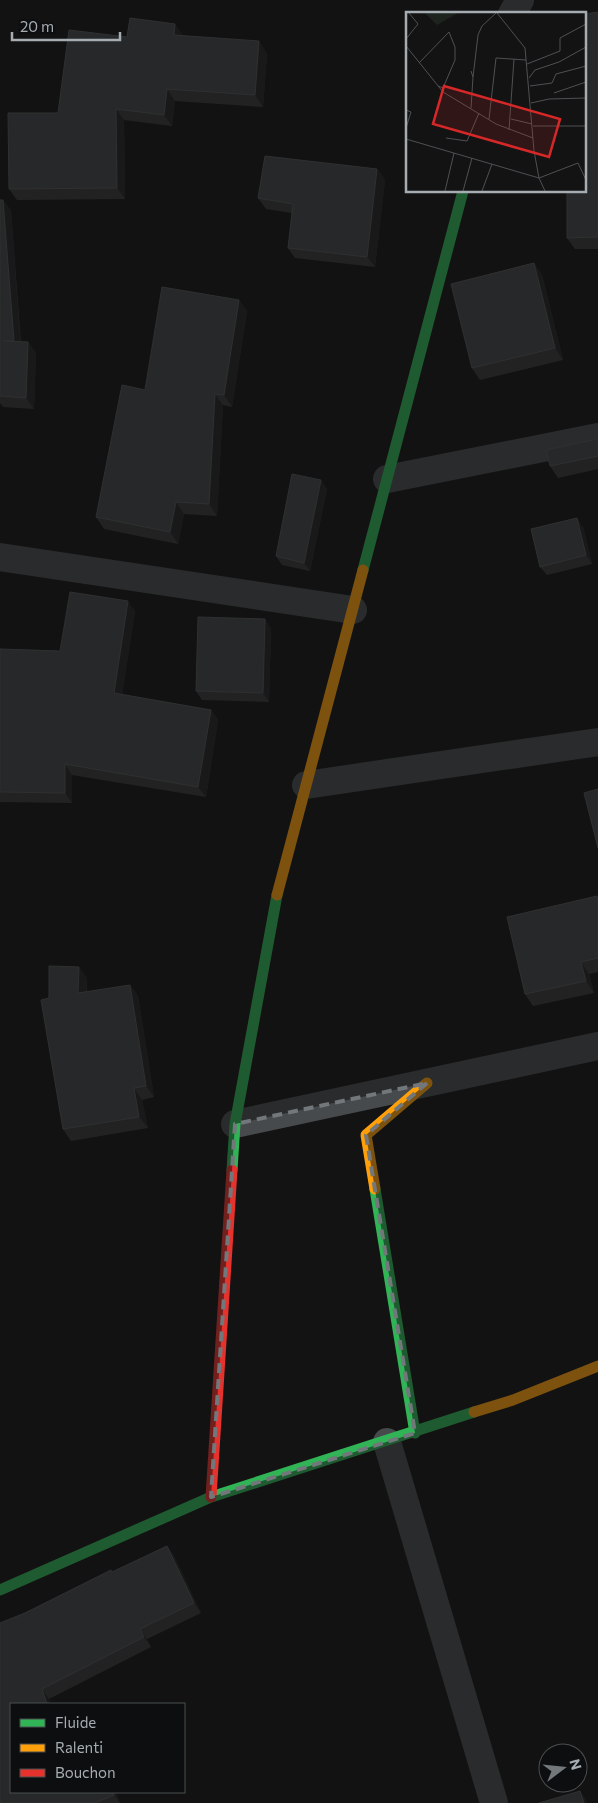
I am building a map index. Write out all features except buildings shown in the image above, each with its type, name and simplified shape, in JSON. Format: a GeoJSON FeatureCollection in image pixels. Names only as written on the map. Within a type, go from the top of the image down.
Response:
{"type":"FeatureCollection","features":[{"type":"Feature","properties":{"kind":"street"},"geometry":{"type":"LineString","coordinates":[[513,12],[520,0]]}},
{"type":"Feature","properties":{"kind":"street"},"geometry":{"type":"LineString","coordinates":[[211,1498],[235,1124],[273,908],[463,192]]}},
{"type":"Feature","properties":{"kind":"street"},"geometry":{"type":"LineString","coordinates":[[387,479],[598,437]]}},
{"type":"Feature","properties":{"kind":"street"},"geometry":{"type":"LineString","coordinates":[[0,558],[352,610]]}},
{"type":"Feature","properties":{"kind":"street"},"geometry":{"type":"LineString","coordinates":[[306,786],[598,742]]}},
{"type":"Feature","properties":{"kind":"street"},"geometry":{"type":"LineString","coordinates":[[235,1124],[598,1046]]}},
{"type":"Feature","properties":{"kind":"street"},"geometry":{"type":"LineString","coordinates":[[414,1433],[366,1135],[427,1083]]}},
{"type":"Feature","properties":{"kind":"street"},"geometry":{"type":"LineString","coordinates":[[0,1590],[211,1498],[513,1400],[598,1366]]}},
{"type":"Feature","properties":{"kind":"street"},"geometry":{"type":"LineString","coordinates":[[387,1442],[494,1803]]}},
{"type":"Feature","properties":{"kind":"highlighted area"},"geometry":{"type":"Polygon","coordinates":[[[427,1083],[366,1135],[415,1433],[211,1497],[235,1124],[427,1083]]]}},
{"type":"Feature","properties":{"kind":"traffic: fast"},"geometry":{"type":"LineString","coordinates":[[363,570],[463,192]]}},
{"type":"Feature","properties":{"kind":"traffic: fast"},"geometry":{"type":"LineString","coordinates":[[232,1170],[235,1124],[277,895]]}},
{"type":"Feature","properties":{"kind":"traffic: fast"},"geometry":{"type":"LineString","coordinates":[[375,1189],[415,1433]]}},
{"type":"Feature","properties":{"kind":"traffic: fast"},"geometry":{"type":"LineString","coordinates":[[0,1590],[211,1497],[474,1412]]}},
{"type":"Feature","properties":{"kind":"traffic: slow"},"geometry":{"type":"LineString","coordinates":[[277,895],[363,570]]}},
{"type":"Feature","properties":{"kind":"traffic: slow"},"geometry":{"type":"LineString","coordinates":[[375,1189],[366,1135],[427,1083]]}},
{"type":"Feature","properties":{"kind":"traffic: slow"},"geometry":{"type":"LineString","coordinates":[[474,1412],[513,1400],[598,1366]]}},
{"type":"Feature","properties":{"kind":"traffic: jam"},"geometry":{"type":"LineString","coordinates":[[211,1497],[232,1170]]}}]}
